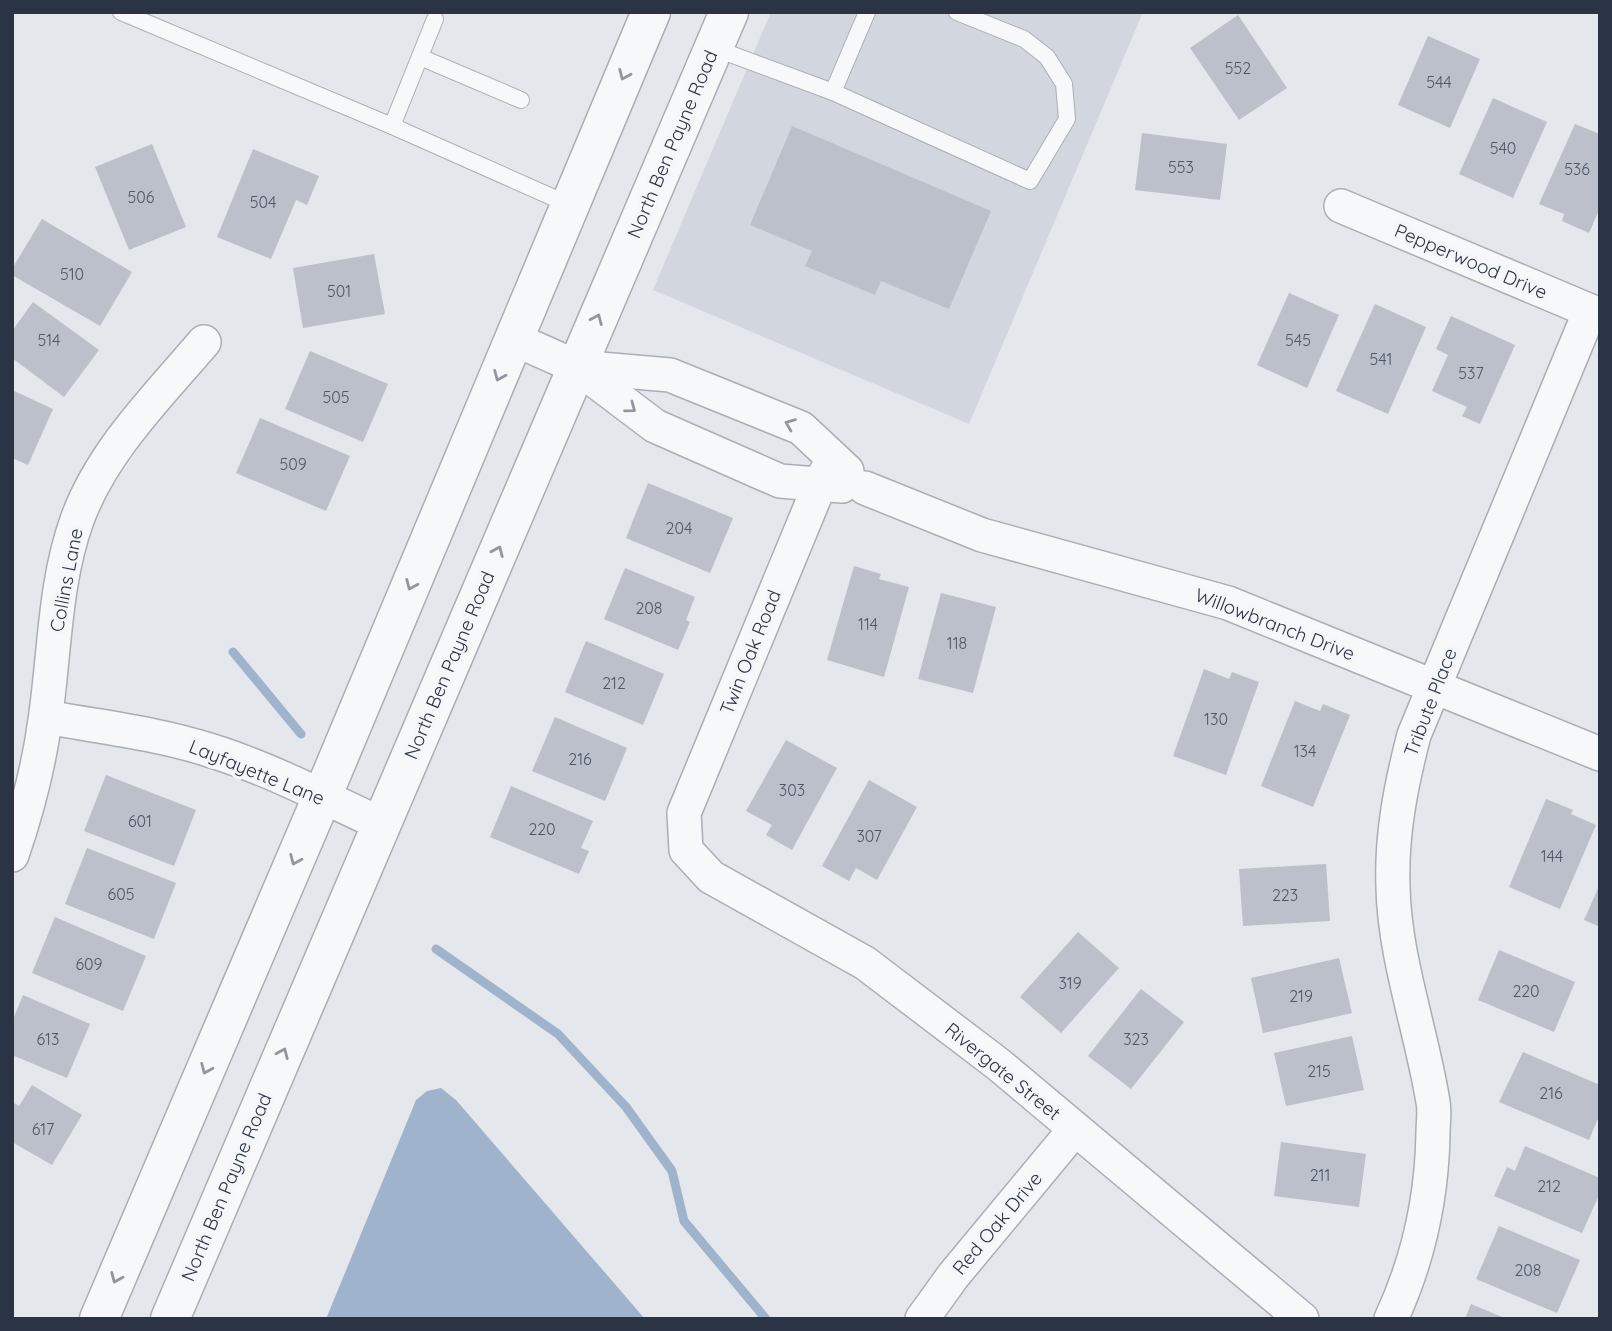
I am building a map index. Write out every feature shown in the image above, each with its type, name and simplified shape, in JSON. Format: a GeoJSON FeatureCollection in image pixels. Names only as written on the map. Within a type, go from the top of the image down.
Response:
{"type":"FeatureCollection","features":[{"type":"Feature","properties":{"kind":"street"},"geometry":{"type":"LineString","coordinates":[[99,1319],[322,797],[651,12]]}},
{"type":"Feature","properties":{"kind":"street","name":"North Ben Payne Road"},"geometry":{"type":"LineString","coordinates":[[170,1319],[729,12]]}},
{"type":"Feature","properties":{"kind":"street","name":"Pepperwood Drive"},"geometry":{"type":"LineString","coordinates":[[1341,206],[1595,313]]}},
{"type":"Feature","properties":{"kind":"street","name":"Tribute Place"},"geometry":{"type":"LineString","coordinates":[[1391,1319],[1405,1289],[1424,1221],[1433,1157],[1434,1105],[1398,935],[1392,888],[1400,788],[1414,735],[1595,313]]}},
{"type":"Feature","properties":{"kind":"street","name":"Willowbranch Drive"},"geometry":{"type":"LineString","coordinates":[[514,339],[577,368],[655,426],[780,481],[826,471],[982,534],[1228,603],[1600,754]]}},
{"type":"Feature","properties":{"kind":"street","name":"Collins Lane"},"geometry":{"type":"LineString","coordinates":[[12,855],[32,788],[46,717],[57,607],[68,549],[78,518],[106,464],[124,438],[204,342]]}},
{"type":"Feature","properties":{"kind":"street","name":"Willowbranch Drive"},"geometry":{"type":"LineString","coordinates":[[577,368],[670,375],[801,428],[826,471]]}},
{"type":"Feature","properties":{"kind":"street","name":"Twin Oak Road"},"geometry":{"type":"LineString","coordinates":[[686,850],[684,813],[826,471]]}},
{"type":"Feature","properties":{"kind":"street","name":"Layfayette Lane"},"geometry":{"type":"LineString","coordinates":[[46,717],[170,739],[210,750],[382,824]]}},
{"type":"Feature","properties":{"kind":"street","name":"Rivergate Street"},"geometry":{"type":"LineString","coordinates":[[686,850],[711,877],[865,963],[998,1064],[1302,1319]]}},
{"type":"Feature","properties":{"kind":"street","name":"Red Oak Drive"},"geometry":{"type":"LineString","coordinates":[[922,1319],[953,1276],[1075,1129]]}},
{"type":"Feature","properties":{"kind":"lane"},"geometry":{"type":"LineString","coordinates":[[121,12],[392,126],[570,205]]}},
{"type":"Feature","properties":{"kind":"lane"},"geometry":{"type":"LineString","coordinates":[[833,92],[867,12]]}},
{"type":"Feature","properties":{"kind":"lane"},"geometry":{"type":"LineString","coordinates":[[713,48],[833,92],[1030,181],[1067,119],[1064,84],[1047,57],[1024,39],[957,12]]}},
{"type":"Feature","properties":{"kind":"lane"},"geometry":{"type":"LineString","coordinates":[[392,126],[435,19]]}},
{"type":"Feature","properties":{"kind":"lane"},"geometry":{"type":"LineString","coordinates":[[420,57],[521,100]]}},
{"type":"Feature","properties":{"kind":"shaded area"},"geometry":{"type":"Polygon","coordinates":[[[771,12],[1143,12],[969,424],[653,290],[771,12]]]}},
{"type":"Feature","properties":{"kind":"water"},"geometry":{"type":"Polygon","coordinates":[[[441,1088],[456,1100],[645,1319],[326,1319],[416,1100],[427,1091],[441,1088]]]}},
{"type":"Feature","properties":{"kind":"building"},"geometry":{"type":"Polygon","coordinates":[[[1238,15],[1287,88],[1239,120],[1190,48],[1238,15]]]}},
{"type":"Feature","properties":{"kind":"building"},"geometry":{"type":"Polygon","coordinates":[[[1428,36],[1480,59],[1450,128],[1398,105],[1428,36]]]}},
{"type":"Feature","properties":{"kind":"building"},"geometry":{"type":"Polygon","coordinates":[[[1493,98],[1547,122],[1513,198],[1459,174],[1493,98]]]}},
{"type":"Feature","properties":{"kind":"building"},"geometry":{"type":"Polygon","coordinates":[[[1575,124],[1600,134],[1600,208],[1589,233],[1562,221],[1564,214],[1539,204],[1575,124]]]}},
{"type":"Feature","properties":{"kind":"building"},"geometry":{"type":"Polygon","coordinates":[[[792,126],[991,211],[949,309],[881,281],[875,295],[805,266],[812,251],[750,225],[792,126]]]}},
{"type":"Feature","properties":{"kind":"building"},"geometry":{"type":"Polygon","coordinates":[[[1142,133],[1227,144],[1220,200],[1135,190],[1142,133]]]}},
{"type":"Feature","properties":{"kind":"building"},"geometry":{"type":"Polygon","coordinates":[[[152,144],[186,227],[129,250],[95,167],[152,144]]]}},
{"type":"Feature","properties":{"kind":"building"},"geometry":{"type":"Polygon","coordinates":[[[253,149],[319,176],[307,205],[296,200],[271,259],[217,237],[253,149]]]}},
{"type":"Feature","properties":{"kind":"building"},"geometry":{"type":"Polygon","coordinates":[[[42,219],[132,272],[100,326],[12,275],[12,269],[42,219]]]}},
{"type":"Feature","properties":{"kind":"building"},"geometry":{"type":"Polygon","coordinates":[[[374,254],[385,314],[303,328],[293,268],[374,254]]]}},
{"type":"Feature","properties":{"kind":"building"},"geometry":{"type":"Polygon","coordinates":[[[1289,293],[1339,315],[1307,388],[1257,365],[1289,293]]]}},
{"type":"Feature","properties":{"kind":"building"},"geometry":{"type":"Polygon","coordinates":[[[33,302],[99,350],[64,397],[12,358],[12,331],[33,302]]]}},
{"type":"Feature","properties":{"kind":"building"},"geometry":{"type":"Polygon","coordinates":[[[1375,304],[1426,327],[1388,414],[1336,391],[1375,304]]]}},
{"type":"Feature","properties":{"kind":"building"},"geometry":{"type":"Polygon","coordinates":[[[1451,316],[1515,345],[1480,424],[1462,416],[1467,407],[1432,391],[1448,355],[1436,349],[1451,316]]]}},
{"type":"Feature","properties":{"kind":"building"},"geometry":{"type":"Polygon","coordinates":[[[310,351],[388,384],[363,442],[285,409],[310,351]]]}},
{"type":"Feature","properties":{"kind":"building"},"geometry":{"type":"Polygon","coordinates":[[[12,390],[53,409],[28,465],[12,458],[12,390]]]}},
{"type":"Feature","properties":{"kind":"building"},"geometry":{"type":"Polygon","coordinates":[[[260,418],[350,456],[326,511],[236,473],[260,418]]]}},
{"type":"Feature","properties":{"kind":"building"},"geometry":{"type":"Polygon","coordinates":[[[648,483],[733,518],[710,573],[626,538],[648,483]]]}},
{"type":"Feature","properties":{"kind":"building"},"geometry":{"type":"Polygon","coordinates":[[[854,566],[881,574],[879,579],[909,587],[884,677],[827,660],[854,566]]]}},
{"type":"Feature","properties":{"kind":"building"},"geometry":{"type":"Polygon","coordinates":[[[625,568],[695,597],[686,620],[690,622],[678,650],[604,619],[625,568]]]}},
{"type":"Feature","properties":{"kind":"building"},"geometry":{"type":"Polygon","coordinates":[[[941,593],[996,607],[973,693],[918,679],[941,593]]]}},
{"type":"Feature","properties":{"kind":"building"},"geometry":{"type":"Polygon","coordinates":[[[586,641],[664,674],[643,725],[565,692],[586,641]]]}},
{"type":"Feature","properties":{"kind":"building"},"geometry":{"type":"Polygon","coordinates":[[[1204,669],[1229,679],[1232,672],[1259,682],[1226,775],[1173,756],[1204,669]]]}},
{"type":"Feature","properties":{"kind":"building"},"geometry":{"type":"Polygon","coordinates":[[[1295,701],[1320,711],[1323,704],[1350,715],[1313,807],[1261,786],[1295,701]]]}},
{"type":"Feature","properties":{"kind":"building"},"geometry":{"type":"Polygon","coordinates":[[[555,717],[627,748],[605,801],[532,771],[555,717]]]}},
{"type":"Feature","properties":{"kind":"building"},"geometry":{"type":"Polygon","coordinates":[[[786,740],[837,768],[792,850],[766,835],[772,825],[746,811],[786,740]]]}},
{"type":"Feature","properties":{"kind":"building"},"geometry":{"type":"Polygon","coordinates":[[[106,775],[196,810],[174,866],[84,831],[106,775]]]}},
{"type":"Feature","properties":{"kind":"building"},"geometry":{"type":"Polygon","coordinates":[[[869,780],[917,807],[877,880],[856,868],[849,881],[822,866],[869,780]]]}},
{"type":"Feature","properties":{"kind":"building"},"geometry":{"type":"Polygon","coordinates":[[[511,786],[593,821],[581,848],[589,851],[579,874],[490,837],[511,786]]]}},
{"type":"Feature","properties":{"kind":"building"},"geometry":{"type":"Polygon","coordinates":[[[1546,799],[1573,810],[1571,814],[1596,825],[1560,909],[1509,887],[1546,799]]]}},
{"type":"Feature","properties":{"kind":"building"},"geometry":{"type":"Polygon","coordinates":[[[87,848],[176,883],[154,939],[65,904],[87,848]]]}},
{"type":"Feature","properties":{"kind":"building"},"geometry":{"type":"Polygon","coordinates":[[[1326,864],[1330,921],[1243,926],[1239,869],[1326,864]]]}},
{"type":"Feature","properties":{"kind":"building"},"geometry":{"type":"Polygon","coordinates":[[[1600,884],[1600,927],[1584,920],[1600,884]]]}},
{"type":"Feature","properties":{"kind":"building"},"geometry":{"type":"Polygon","coordinates":[[[55,917],[146,956],[123,1011],[32,973],[55,917]]]}},
{"type":"Feature","properties":{"kind":"building"},"geometry":{"type":"Polygon","coordinates":[[[1078,932],[1119,968],[1061,1033],[1020,997],[1078,932]]]}},
{"type":"Feature","properties":{"kind":"building"},"geometry":{"type":"Polygon","coordinates":[[[1499,950],[1575,982],[1554,1032],[1478,1000],[1499,950]]]}},
{"type":"Feature","properties":{"kind":"building"},"geometry":{"type":"Polygon","coordinates":[[[1339,958],[1352,1013],[1263,1033],[1251,978],[1339,958]]]}},
{"type":"Feature","properties":{"kind":"building"},"geometry":{"type":"Polygon","coordinates":[[[1141,989],[1184,1022],[1131,1089],[1088,1056],[1141,989]]]}},
{"type":"Feature","properties":{"kind":"building"},"geometry":{"type":"Polygon","coordinates":[[[23,995],[90,1024],[67,1078],[12,1055],[12,1022],[23,995]]]}},
{"type":"Feature","properties":{"kind":"building"},"geometry":{"type":"Polygon","coordinates":[[[1352,1036],[1364,1090],[1286,1106],[1274,1053],[1352,1036]]]}},
{"type":"Feature","properties":{"kind":"building"},"geometry":{"type":"Polygon","coordinates":[[[1523,1052],[1600,1085],[1600,1114],[1589,1140],[1499,1102],[1523,1052]]]}},
{"type":"Feature","properties":{"kind":"building"},"geometry":{"type":"Polygon","coordinates":[[[32,1085],[82,1115],[52,1165],[12,1142],[12,1102],[19,1106],[32,1085]]]}},
{"type":"Feature","properties":{"kind":"building"},"geometry":{"type":"Polygon","coordinates":[[[1281,1142],[1366,1154],[1359,1207],[1274,1196],[1281,1142]]]}},
{"type":"Feature","properties":{"kind":"building"},"geometry":{"type":"Polygon","coordinates":[[[1525,1146],[1600,1178],[1600,1193],[1582,1233],[1494,1196],[1507,1167],[1515,1171],[1525,1146]]]}},
{"type":"Feature","properties":{"kind":"building"},"geometry":{"type":"Polygon","coordinates":[[[1499,1226],[1580,1260],[1557,1313],[1476,1279],[1499,1226]]]}},
{"type":"Feature","properties":{"kind":"building"},"geometry":{"type":"Polygon","coordinates":[[[1471,1304],[1507,1319],[1465,1319],[1471,1304]]]}},
{"type":"Feature","properties":{"kind":"waterway"},"geometry":{"type":"LineString","coordinates":[[233,652],[301,734]]}},
{"type":"Feature","properties":{"kind":"waterway"},"geometry":{"type":"LineString","coordinates":[[436,949],[558,1034],[626,1107],[672,1171],[684,1221],[766,1319]]}}]}
